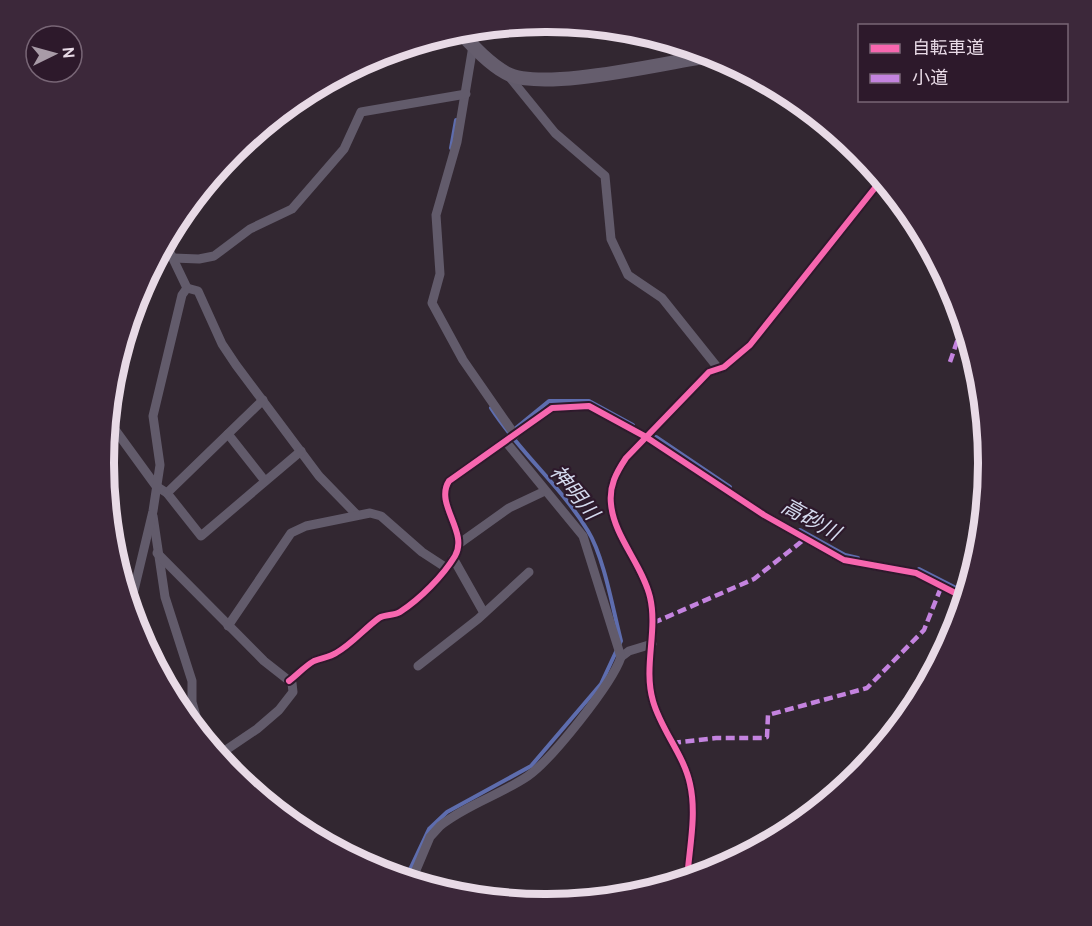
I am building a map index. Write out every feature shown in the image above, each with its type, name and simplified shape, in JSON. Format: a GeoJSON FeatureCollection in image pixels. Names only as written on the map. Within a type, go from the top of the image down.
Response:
{"type":"FeatureCollection","features":[{"type":"Feature","properties":{"kind":"street"},"geometry":{"type":"LineString","coordinates":[[467,39],[507,74],[555,133],[605,176],[611,239],[628,275],[662,298],[717,368]]}},
{"type":"Feature","properties":{"kind":"street"},"geometry":{"type":"LineString","coordinates":[[473,46],[457,142],[436,215],[440,274],[432,303],[462,360],[515,435]]}},
{"type":"Feature","properties":{"kind":"street"},"geometry":{"type":"LineString","coordinates":[[507,74],[562,80],[696,58]]}},
{"type":"Feature","properties":{"kind":"street"},"geometry":{"type":"LineString","coordinates":[[173,258],[199,260],[214,256],[250,229],[292,209],[344,148],[361,112],[466,94]]}},
{"type":"Feature","properties":{"kind":"street"},"geometry":{"type":"LineString","coordinates":[[688,871],[692,813],[690,782],[653,703],[650,687],[653,617],[650,596],[642,574],[613,518],[610,502],[615,473],[646,437],[709,372],[724,367],[750,345],[876,186]]}},
{"type":"Feature","properties":{"kind":"street"},"geometry":{"type":"LineString","coordinates":[[170,251],[187,288],[198,291],[222,344],[319,476],[356,514]]}},
{"type":"Feature","properties":{"kind":"street"},"geometry":{"type":"LineString","coordinates":[[134,591],[153,511],[160,465],[153,416],[182,295],[187,288]]}},
{"type":"Feature","properties":{"kind":"street"},"geometry":{"type":"LineString","coordinates":[[167,493],[263,400]]}},
{"type":"Feature","properties":{"kind":"street"},"geometry":{"type":"LineString","coordinates":[[460,543],[445,488],[457,475],[552,408],[589,406],[646,437],[764,515],[844,560],[916,573],[957,594]]}},
{"type":"Feature","properties":{"kind":"street"},"geometry":{"type":"LineString","coordinates":[[116,430],[156,486],[167,493],[201,536],[301,451]]}},
{"type":"Feature","properties":{"kind":"street"},"geometry":{"type":"LineString","coordinates":[[228,434],[265,481]]}},
{"type":"Feature","properties":{"kind":"street"},"geometry":{"type":"LineString","coordinates":[[414,874],[430,837],[440,826],[530,775],[594,703],[617,670],[621,657],[583,536],[506,442]]}},
{"type":"Feature","properties":{"kind":"street"},"geometry":{"type":"LineString","coordinates":[[289,681],[313,662],[336,653],[349,642],[356,640],[381,616],[398,613],[427,589],[453,558],[460,543],[509,508],[545,491]]}},
{"type":"Feature","properties":{"kind":"street"},"geometry":{"type":"LineString","coordinates":[[153,511],[165,597],[192,681],[192,702],[196,715]]}},
{"type":"Feature","properties":{"kind":"street"},"geometry":{"type":"LineString","coordinates":[[228,626],[291,533],[306,526],[356,514],[370,513],[381,516],[422,552],[445,567]]}},
{"type":"Feature","properties":{"kind":"street"},"geometry":{"type":"LineString","coordinates":[[158,553],[228,626],[289,681],[293,692],[279,710],[257,729],[225,751]]}},
{"type":"Feature","properties":{"kind":"street"},"geometry":{"type":"LineString","coordinates":[[453,558],[484,613]]}},
{"type":"Feature","properties":{"kind":"street"},"geometry":{"type":"LineString","coordinates":[[418,666],[484,613],[529,572]]}},
{"type":"Feature","properties":{"kind":"street"},"geometry":{"type":"LineString","coordinates":[[621,657],[629,651],[652,644]]}},
{"type":"Feature","properties":{"kind":"waterway","name":"神明川"},"geometry":{"type":"LineString","coordinates":[[451,148],[456,120]]}},
{"type":"Feature","properties":{"kind":"waterway","name":"高砂川"},"geometry":{"type":"LineString","coordinates":[[516,428],[549,401],[589,401],[633,425]]}},
{"type":"Feature","properties":{"kind":"waterway","name":"神明川"},"geometry":{"type":"LineString","coordinates":[[409,872],[429,829],[447,812],[531,766],[601,684],[621,641],[599,555],[588,531],[491,408]]}},
{"type":"Feature","properties":{"kind":"waterway","name":"高砂川"},"geometry":{"type":"LineString","coordinates":[[656,437],[730,487]]}},
{"type":"Feature","properties":{"kind":"waterway","name":"高砂川"},"geometry":{"type":"LineString","coordinates":[[800,530],[845,555],[858,558]]}},
{"type":"Feature","properties":{"kind":"waterway","name":"高砂川"},"geometry":{"type":"LineString","coordinates":[[919,569],[959,589]]}},
{"type":"Feature","properties":{"kind":"marked path"},"geometry":{"type":"LineString","coordinates":[[950,362],[959,337]]}},
{"type":"Feature","properties":{"kind":"marked path"},"geometry":{"type":"LineString","coordinates":[[653,623],[754,579],[806,538]]}},
{"type":"Feature","properties":{"kind":"marked path"},"geometry":{"type":"LineString","coordinates":[[672,743],[716,738],[767,737],[768,715],[867,688],[924,630],[942,585]]}},
{"type":"Feature","properties":{"kind":"cycle path"},"geometry":{"type":"LineString","coordinates":[[688,871],[693,820],[690,784],[683,763],[661,722],[653,701],[649,675],[652,623],[650,597],[641,573],[617,528],[611,504],[612,485],[626,458],[709,372],[724,367],[750,345],[876,186]]}},
{"type":"Feature","properties":{"kind":"cycle path"},"geometry":{"type":"LineString","coordinates":[[289,681],[307,665],[342,649],[379,618],[400,612],[430,587],[450,564],[458,547],[458,537],[446,499],[449,481],[552,408],[589,406],[646,437],[764,515],[844,560],[916,573],[957,594]]}}]}
